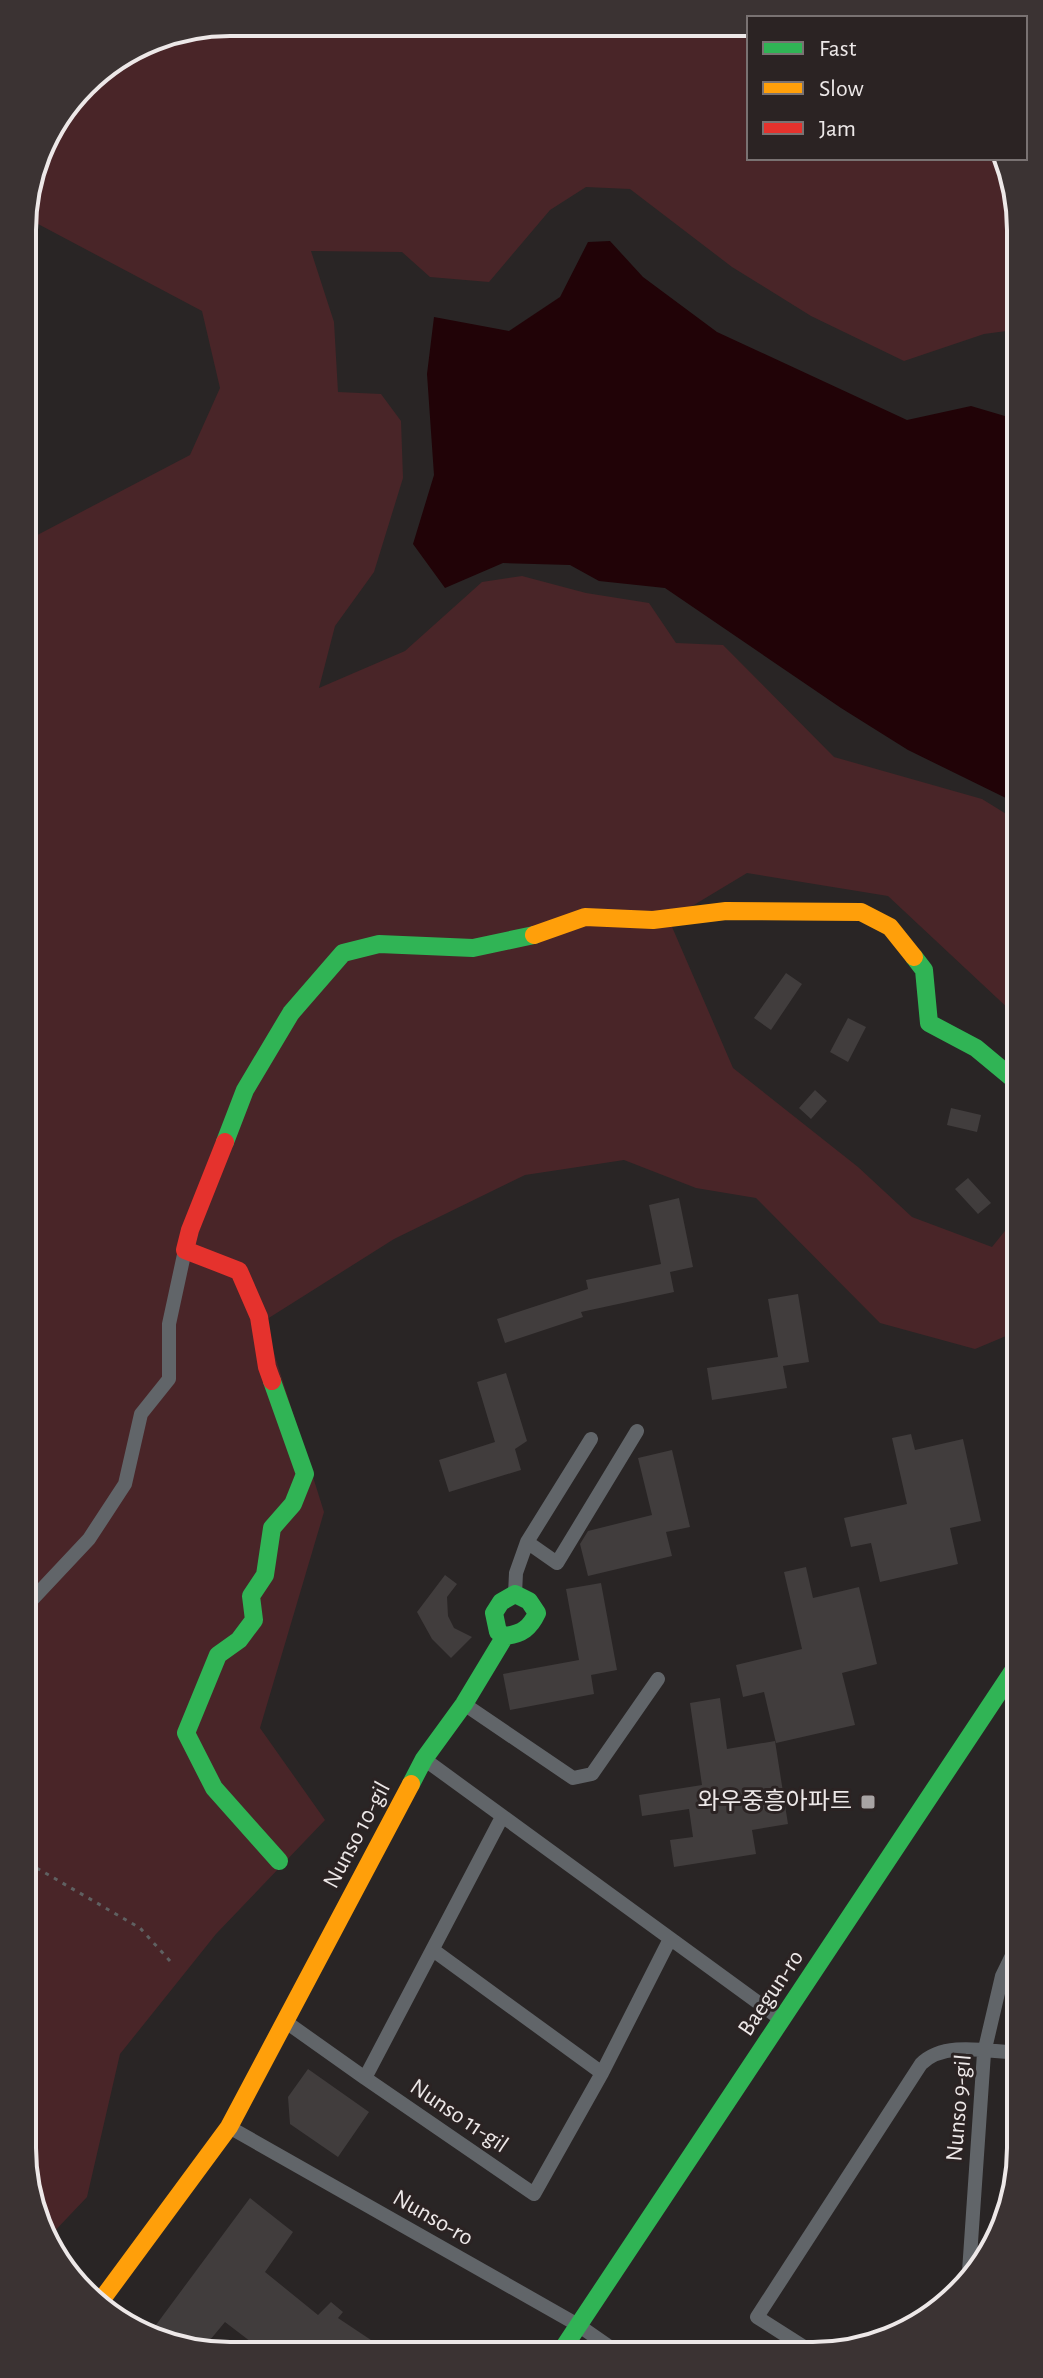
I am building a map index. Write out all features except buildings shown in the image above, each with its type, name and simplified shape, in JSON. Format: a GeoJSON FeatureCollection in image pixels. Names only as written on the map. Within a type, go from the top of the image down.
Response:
{"type":"FeatureCollection","features":[{"type":"Feature","properties":{"kind":"street"},"geometry":{"type":"LineString","coordinates":[[36,1595],[89,1539],[125,1484],[141,1414],[169,1379],[169,1324],[190,1230],[245,1090],[291,1013],[343,953],[379,944],[473,948],[533,935],[585,917],[653,920],[726,911],[861,912],[890,927],[924,970],[929,1023],[976,1048],[1007,1074]]}},
{"type":"Feature","properties":{"kind":"street"},"geometry":{"type":"LineString","coordinates":[[185,1250],[239,1271],[259,1317],[267,1367],[305,1474],[293,1504],[272,1528],[265,1575],[251,1596],[254,1620],[239,1640],[218,1655],[186,1733],[214,1788],[279,1861]]}},
{"type":"Feature","properties":{"kind":"street"},"geometry":{"type":"LineString","coordinates":[[527,1542],[557,1563],[637,1431]]}},
{"type":"Feature","properties":{"kind":"street"},"geometry":{"type":"LineString","coordinates":[[515,1594],[516,1573],[527,1542],[591,1439]]}},
{"type":"Feature","properties":{"kind":"street"},"geometry":{"type":"LineString","coordinates":[[515,1594],[529,1601],[537,1613],[531,1627],[518,1635],[505,1636],[498,1632],[494,1613],[501,1602],[515,1594]]}},
{"type":"Feature","properties":{"kind":"street","name":"Nunso 10-gil"},"geometry":{"type":"LineString","coordinates":[[105,2296],[229,2127],[424,1759],[464,1704],[505,1636]]}},
{"type":"Feature","properties":{"kind":"street"},"geometry":{"type":"LineString","coordinates":[[464,1704],[573,1778],[592,1774],[658,1679]]}},
{"type":"Feature","properties":{"kind":"street","name":"Baegun-ro"},"geometry":{"type":"LineString","coordinates":[[567,2342],[1007,1680]]}},
{"type":"Feature","properties":{"kind":"street"},"geometry":{"type":"LineString","coordinates":[[424,1759],[782,2020]]}},
{"type":"Feature","properties":{"kind":"street"},"geometry":{"type":"LineString","coordinates":[[286,2022],[365,2078],[502,1817]]}},
{"type":"Feature","properties":{"kind":"street","name":"Nunso 11-gil"},"geometry":{"type":"LineString","coordinates":[[365,2078],[534,2194],[602,2073],[670,1939]]}},
{"type":"Feature","properties":{"kind":"street"},"geometry":{"type":"LineString","coordinates":[[433,1950],[602,2073]]}},
{"type":"Feature","properties":{"kind":"street","name":"Nunso 9-gil"},"geometry":{"type":"LineString","coordinates":[[970,2262],[984,2051],[1007,1966]]}},
{"type":"Feature","properties":{"kind":"street"},"geometry":{"type":"LineString","coordinates":[[796,2342],[757,2317],[921,2064],[929,2056],[952,2050],[1007,2052]]}},
{"type":"Feature","properties":{"kind":"street","name":"Nunso-ro"},"geometry":{"type":"LineString","coordinates":[[229,2127],[578,2325],[602,2342]]}},
{"type":"Feature","properties":{"kind":"path"},"geometry":{"type":"LineString","coordinates":[[36,1868],[140,1928],[171,1962]]}},
{"type":"Feature","properties":{"kind":"shaded area"},"geometry":{"type":"Polygon","coordinates":[[[217,36],[747,36],[747,160],[993,160],[1005,205],[1007,230],[1007,331],[984,334],[904,361],[811,316],[732,267],[630,189],[586,187],[550,210],[489,282],[430,277],[402,252],[311,251],[334,322],[338,392],[381,394],[401,421],[403,478],[374,572],[335,626],[319,688],[405,651],[482,582],[522,576],[586,593],[649,603],[676,643],[723,645],[834,757],[982,799],[1007,814],[1007,1007],[888,896],[747,873],[669,920],[733,1068],[858,1167],[912,1217],[992,1247],[1007,1228],[1007,1336],[975,1349],[880,1323],[756,1198],[696,1188],[624,1160],[525,1175],[394,1239],[264,1321],[324,1512],[260,1728],[325,1820],[216,1934],[120,2054],[87,2197],[55,2231],[43,2198],[36,2148],[36,536],[190,455],[220,388],[202,311],[36,223],[43,180],[51,156],[76,112],[102,84],[133,62],[168,46],[192,40],[217,36]]]}},
{"type":"Feature","properties":{"kind":"shaded area"},"geometry":{"type":"Polygon","coordinates":[[[610,241],[643,277],[717,332],[907,420],[971,406],[1007,417],[1007,799],[908,750],[665,588],[599,581],[570,565],[503,563],[445,588],[413,544],[434,475],[427,374],[434,317],[509,331],[560,297],[588,242],[610,241]]]}},
{"type":"Feature","properties":{"kind":"traffic: fast"},"geometry":{"type":"LineString","coordinates":[[225,1142],[245,1090],[291,1013],[343,953],[379,944],[473,948],[534,935]]}},
{"type":"Feature","properties":{"kind":"traffic: fast"},"geometry":{"type":"LineString","coordinates":[[914,957],[924,970],[929,1023],[976,1048],[1007,1074]]}},
{"type":"Feature","properties":{"kind":"traffic: fast"},"geometry":{"type":"LineString","coordinates":[[272,1381],[305,1474],[293,1504],[272,1528],[265,1575],[251,1596],[254,1620],[239,1640],[218,1655],[186,1733],[214,1788],[279,1861]]}},
{"type":"Feature","properties":{"kind":"traffic: fast"},"geometry":{"type":"LineString","coordinates":[[411,1784],[424,1759],[464,1704],[505,1636],[525,1629],[537,1613],[529,1601],[515,1594],[501,1602],[494,1613],[498,1632],[505,1636]]}},
{"type":"Feature","properties":{"kind":"traffic: fast"},"geometry":{"type":"LineString","coordinates":[[567,2342],[1007,1680]]}},
{"type":"Feature","properties":{"kind":"traffic: slow"},"geometry":{"type":"LineString","coordinates":[[534,935],[585,917],[653,920],[726,911],[861,912],[890,927],[914,957]]}},
{"type":"Feature","properties":{"kind":"traffic: slow"},"geometry":{"type":"LineString","coordinates":[[105,2296],[229,2127],[411,1784]]}},
{"type":"Feature","properties":{"kind":"traffic: jam"},"geometry":{"type":"LineString","coordinates":[[225,1142],[185,1250],[239,1271],[259,1317],[272,1381]]}},
{"type":"Feature","properties":{"kind":"place","name":"와우중흥아파트"},"geometry":{"type":"Point","coordinates":[868,1802]}}]}
